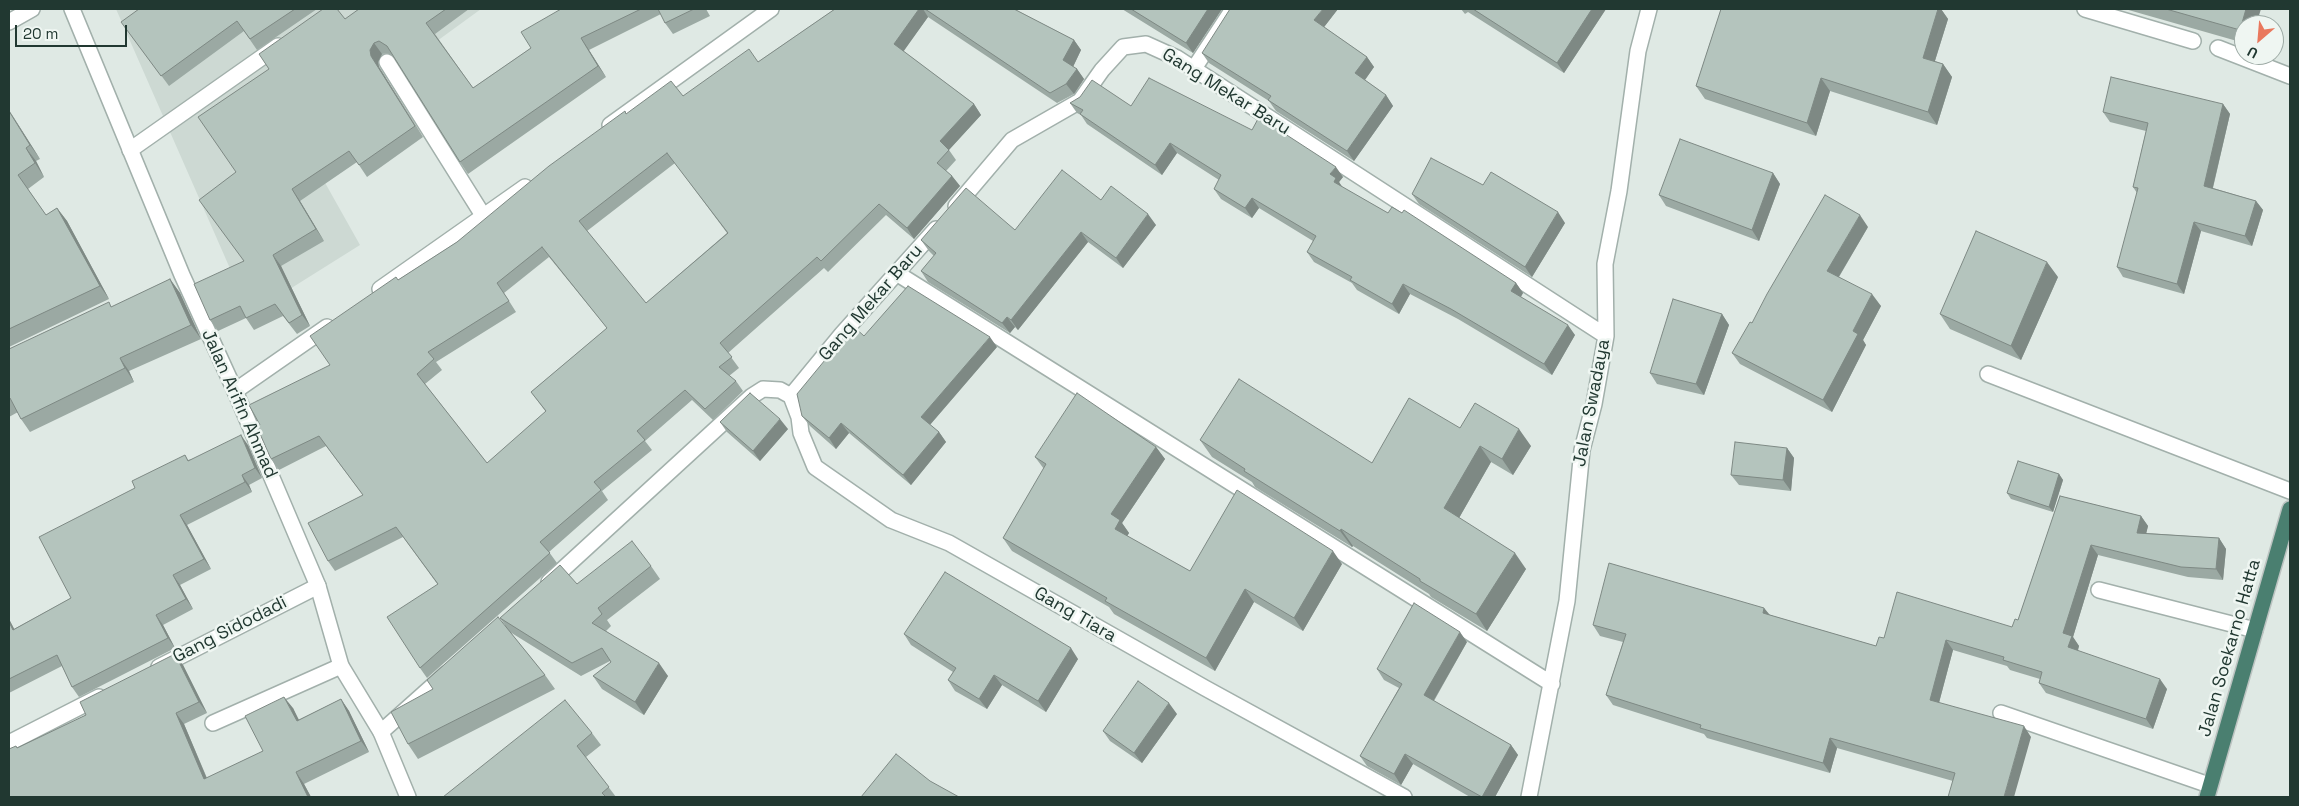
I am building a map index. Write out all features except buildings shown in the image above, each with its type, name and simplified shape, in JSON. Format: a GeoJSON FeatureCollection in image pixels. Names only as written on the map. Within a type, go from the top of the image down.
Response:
{"type":"FeatureCollection","features":[{"type":"Feature","properties":{"kind":"highway","name":"Jalan Soekarno Hatta"},"geometry":{"type":"LineString","coordinates":[[2208,791],[2290,509]]}},
{"type":"Feature","properties":{"kind":"street"},"geometry":{"type":"LineString","coordinates":[[9,22],[32,9]]}},
{"type":"Feature","properties":{"kind":"street","name":"Jalan Arifin Ahmad"},"geometry":{"type":"LineString","coordinates":[[72,9],[182,275],[235,391],[318,586],[341,666],[381,732],[408,797]]}},
{"type":"Feature","properties":{"kind":"street"},"geometry":{"type":"LineString","coordinates":[[596,136],[771,9]]}},
{"type":"Feature","properties":{"kind":"street"},"geometry":{"type":"LineString","coordinates":[[1193,70],[1233,9]]}},
{"type":"Feature","properties":{"kind":"street","name":"Jalan Swadaya"},"geometry":{"type":"LineString","coordinates":[[1530,797],[1567,601],[1582,450],[1594,404],[1606,336],[1605,264],[1619,190],[1638,50],[1649,9]]}},
{"type":"Feature","properties":{"kind":"street"},"geometry":{"type":"LineString","coordinates":[[2085,9],[2192,41]]}},
{"type":"Feature","properties":{"kind":"street"},"geometry":{"type":"LineString","coordinates":[[130,150],[292,37]]}},
{"type":"Feature","properties":{"kind":"street","name":"Gang Mekar Baru"},"geometry":{"type":"LineString","coordinates":[[791,396],[842,334],[898,274],[1012,140],[1080,101],[1102,70],[1123,47],[1146,44],[1177,58],[1606,336]]}},
{"type":"Feature","properties":{"kind":"street"},"geometry":{"type":"LineString","coordinates":[[2218,48],[2290,76]]}},
{"type":"Feature","properties":{"kind":"street"},"geometry":{"type":"LineString","coordinates":[[387,62],[484,217]]}},
{"type":"Feature","properties":{"kind":"street"},"geometry":{"type":"LineString","coordinates":[[371,296],[540,176]]}},
{"type":"Feature","properties":{"kind":"street"},"geometry":{"type":"LineString","coordinates":[[898,274],[1552,684]]}},
{"type":"Feature","properties":{"kind":"street"},"geometry":{"type":"LineString","coordinates":[[165,284],[182,275]]}},
{"type":"Feature","properties":{"kind":"street"},"geometry":{"type":"LineString","coordinates":[[235,391],[339,318]]}},
{"type":"Feature","properties":{"kind":"street"},"geometry":{"type":"LineString","coordinates":[[1988,374],[2290,491]]}},
{"type":"Feature","properties":{"kind":"street"},"geometry":{"type":"LineString","coordinates":[[540,591],[752,396],[762,389],[780,390],[791,396]]}},
{"type":"Feature","properties":{"kind":"street","name":"Gang Tiara"},"geometry":{"type":"LineString","coordinates":[[791,396],[799,417],[800,433],[815,467],[882,515],[949,543],[1204,688],[1404,797]]}},
{"type":"Feature","properties":{"kind":"street","name":"Gang Sidodadi"},"geometry":{"type":"LineString","coordinates":[[150,671],[318,586]]}},
{"type":"Feature","properties":{"kind":"street"},"geometry":{"type":"LineString","coordinates":[[2099,590],[2255,630]]}},
{"type":"Feature","properties":{"kind":"street"},"geometry":{"type":"LineString","coordinates":[[381,732],[460,661]]}},
{"type":"Feature","properties":{"kind":"street"},"geometry":{"type":"LineString","coordinates":[[213,723],[341,666]]}},
{"type":"Feature","properties":{"kind":"street"},"geometry":{"type":"LineString","coordinates":[[9,743],[115,689]]}},
{"type":"Feature","properties":{"kind":"street"},"geometry":{"type":"LineString","coordinates":[[2001,712],[2208,791]]}},
{"type":"Feature","properties":{"kind":"shaded area"},"geometry":{"type":"Polygon","coordinates":[[[116,9],[481,9],[301,140],[360,245],[250,314],[116,9]]]}}]}
